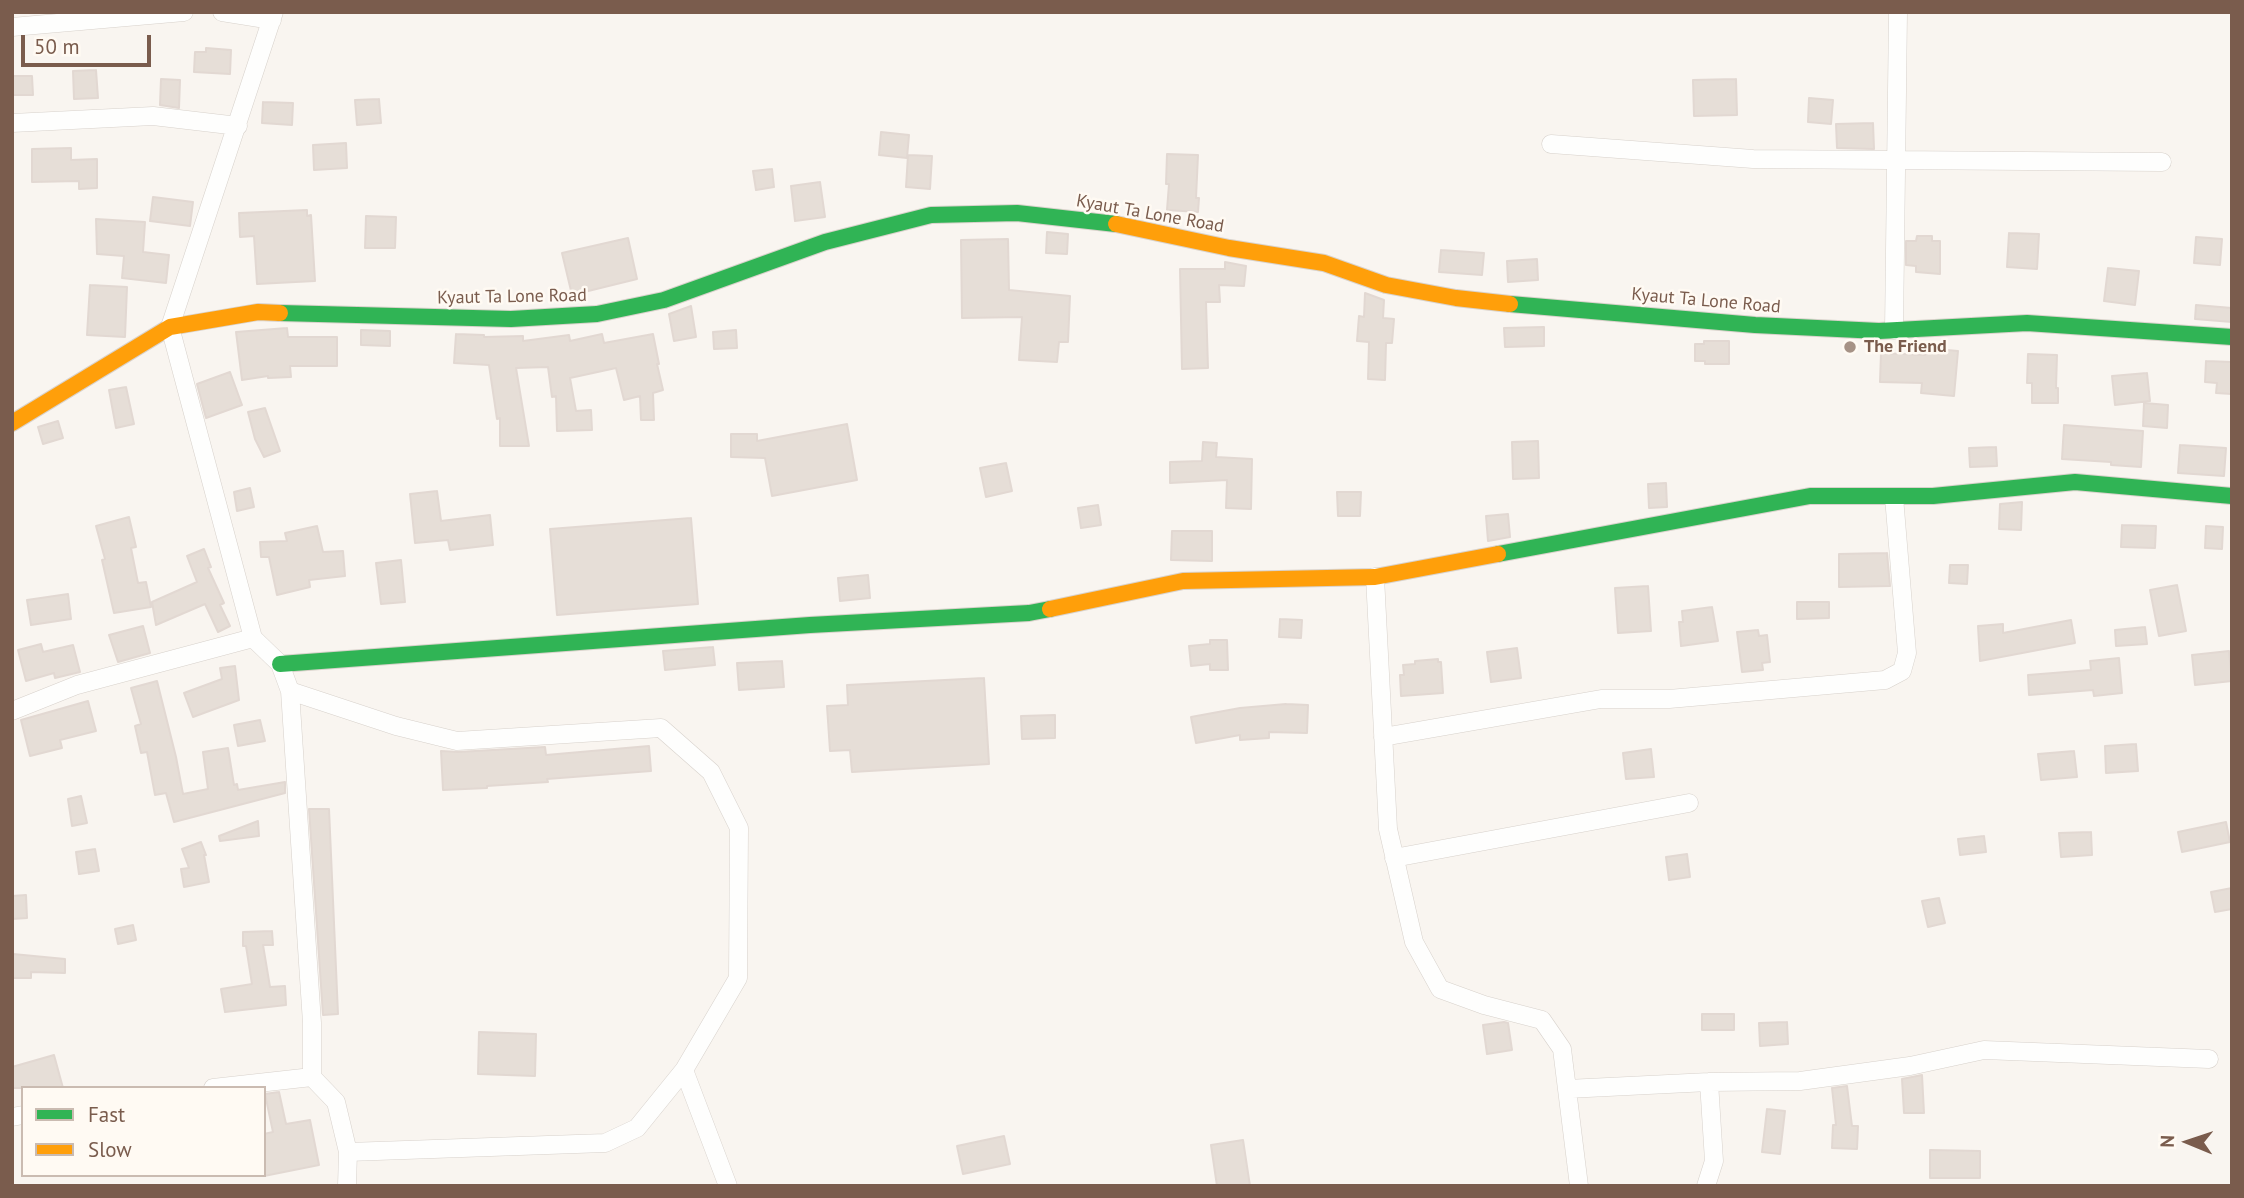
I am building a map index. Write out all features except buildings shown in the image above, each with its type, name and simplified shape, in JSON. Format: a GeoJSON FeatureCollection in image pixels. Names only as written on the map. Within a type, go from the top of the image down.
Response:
{"type":"FeatureCollection","features":[{"type":"Feature","properties":{"kind":"main road","name":"Kyaut Ta Lone Road"},"geometry":{"type":"LineString","coordinates":[[12,423],[170,327],[258,312],[511,319],[597,314],[664,300],[825,242],[931,215],[1017,213],[1121,225],[1229,248],[1324,263],[1386,285],[1455,298],[1755,325],[1894,330],[2027,323],[2132,328],[2232,337]]}},
{"type":"Feature","properties":{"kind":"main road"},"geometry":{"type":"LineString","coordinates":[[280,664],[810,625],[1029,613],[1183,581],[1375,578],[1810,496],[1933,496],[2075,482],[2232,496]]}},
{"type":"Feature","properties":{"kind":"street"},"geometry":{"type":"LineString","coordinates":[[12,27],[184,12]]}},
{"type":"Feature","properties":{"kind":"street"},"geometry":{"type":"LineString","coordinates":[[222,12],[273,16],[170,327],[253,638],[280,664],[290,691],[312,1023],[312,1077],[336,1102],[348,1152],[347,1186]]}},
{"type":"Feature","properties":{"kind":"street"},"geometry":{"type":"LineString","coordinates":[[1894,330],[1898,12]]}},
{"type":"Feature","properties":{"kind":"street"},"geometry":{"type":"LineString","coordinates":[[12,123],[153,116],[238,126]]}},
{"type":"Feature","properties":{"kind":"street"},"geometry":{"type":"LineString","coordinates":[[1551,144],[1753,159],[2162,162]]}},
{"type":"Feature","properties":{"kind":"street"},"geometry":{"type":"LineString","coordinates":[[1383,737],[1601,699],[1669,699],[1885,680],[1902,671],[1907,653],[1894,497]]}},
{"type":"Feature","properties":{"kind":"street"},"geometry":{"type":"LineString","coordinates":[[1375,578],[1388,829],[1414,942],[1440,989],[1484,1005],[1542,1020],[1562,1048],[1578,1186]]}},
{"type":"Feature","properties":{"kind":"street"},"geometry":{"type":"LineString","coordinates":[[12,711],[77,685],[253,638]]}},
{"type":"Feature","properties":{"kind":"street"},"geometry":{"type":"LineString","coordinates":[[290,691],[396,726],[457,741],[661,728],[712,772],[738,828],[738,978],[684,1070],[637,1128],[605,1143],[348,1152]]}},
{"type":"Feature","properties":{"kind":"street"},"geometry":{"type":"LineString","coordinates":[[1394,858],[1689,803]]}},
{"type":"Feature","properties":{"kind":"street"},"geometry":{"type":"LineString","coordinates":[[1567,1089],[1709,1082],[1800,1082],[1909,1066],[1984,1050],[2209,1059]]}},
{"type":"Feature","properties":{"kind":"street"},"geometry":{"type":"LineString","coordinates":[[684,1070],[727,1186]]}},
{"type":"Feature","properties":{"kind":"street"},"geometry":{"type":"LineString","coordinates":[[231,1086],[312,1077]]}},
{"type":"Feature","properties":{"kind":"street"},"geometry":{"type":"LineString","coordinates":[[1706,1186],[1714,1161],[1709,1082]]}},
{"type":"Feature","properties":{"kind":"traffic: fast"},"geometry":{"type":"LineString","coordinates":[[280,313],[511,319],[597,314],[664,300],[825,242],[931,215],[1017,213],[1116,224]]}},
{"type":"Feature","properties":{"kind":"traffic: fast"},"geometry":{"type":"LineString","coordinates":[[1510,304],[1755,325],[1879,331],[2027,323],[2232,337]]}},
{"type":"Feature","properties":{"kind":"traffic: fast"},"geometry":{"type":"LineString","coordinates":[[1498,554],[1810,496],[1933,496],[2075,482],[2232,496]]}},
{"type":"Feature","properties":{"kind":"traffic: fast"},"geometry":{"type":"LineString","coordinates":[[280,664],[810,625],[1029,613],[1050,609]]}},
{"type":"Feature","properties":{"kind":"traffic: slow"},"geometry":{"type":"LineString","coordinates":[[1116,224],[1229,248],[1324,263],[1386,285],[1456,298],[1510,304]]}},
{"type":"Feature","properties":{"kind":"traffic: slow"},"geometry":{"type":"LineString","coordinates":[[12,423],[170,327],[258,312],[280,313]]}},
{"type":"Feature","properties":{"kind":"traffic: slow"},"geometry":{"type":"LineString","coordinates":[[1050,609],[1183,581],[1375,577],[1498,554]]}},
{"type":"Feature","properties":{"kind":"place","name":"The Friend"},"geometry":{"type":"Point","coordinates":[1850,347]}}]}
